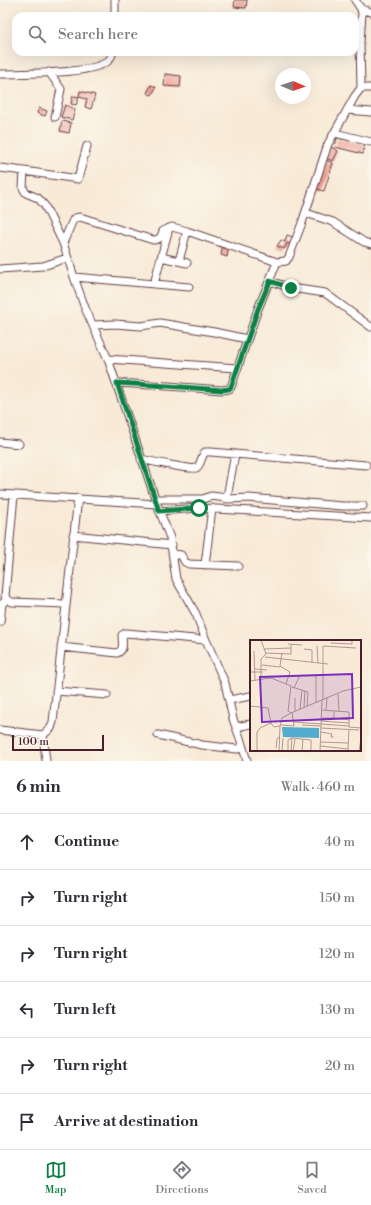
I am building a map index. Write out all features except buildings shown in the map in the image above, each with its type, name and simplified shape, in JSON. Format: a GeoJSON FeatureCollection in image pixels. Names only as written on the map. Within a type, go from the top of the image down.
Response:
{"type":"FeatureCollection","features":[{"type":"Feature","properties":{"kind":"street"},"geometry":{"type":"LineString","coordinates":[[115,0],[115,12]]}},
{"type":"Feature","properties":{"kind":"street"},"geometry":{"type":"LineString","coordinates":[[63,243],[73,220],[77,217],[153,240],[159,240],[163,231],[169,227],[187,231],[277,262],[286,261],[289,257],[306,213],[328,144],[361,88],[360,42],[362,14],[361,9],[355,0]]}},
{"type":"Feature","properties":{"kind":"street"},"geometry":{"type":"LineString","coordinates":[[361,9],[371,12]]}},
{"type":"Feature","properties":{"kind":"street"},"geometry":{"type":"LineString","coordinates":[[0,74],[80,71],[100,66],[109,60],[111,56]]}},
{"type":"Feature","properties":{"kind":"street"},"geometry":{"type":"LineString","coordinates":[[49,72],[61,90],[55,117]]}},
{"type":"Feature","properties":{"kind":"street"},"geometry":{"type":"LineString","coordinates":[[361,88],[371,88]]}},
{"type":"Feature","properties":{"kind":"street"},"geometry":{"type":"LineString","coordinates":[[347,110],[371,112]]}},
{"type":"Feature","properties":{"kind":"street"},"geometry":{"type":"LineString","coordinates":[[335,133],[371,142]]}},
{"type":"Feature","properties":{"kind":"street"},"geometry":{"type":"LineString","coordinates":[[0,168],[78,178],[87,146]]}},
{"type":"Feature","properties":{"kind":"street"},"geometry":{"type":"LineString","coordinates":[[24,171],[23,188],[26,193],[42,201],[63,243],[74,277],[108,359],[141,459],[172,544],[176,579],[196,614],[225,683],[233,719],[247,761]]}},
{"type":"Feature","properties":{"kind":"street"},"geometry":{"type":"LineString","coordinates":[[306,213],[333,222],[364,242],[371,244]]}},
{"type":"Feature","properties":{"kind":"street"},"geometry":{"type":"LineString","coordinates":[[154,284],[169,227]]}},
{"type":"Feature","properties":{"kind":"street"},"geometry":{"type":"LineString","coordinates":[[179,261],[187,231]]}},
{"type":"Feature","properties":{"kind":"street"},"geometry":{"type":"LineString","coordinates":[[161,257],[187,263]]}},
{"type":"Feature","properties":{"kind":"street"},"geometry":{"type":"LineString","coordinates":[[0,269],[43,266],[67,258]]}},
{"type":"Feature","properties":{"kind":"street"},"geometry":{"type":"LineString","coordinates":[[117,383],[226,390],[231,387],[258,309],[277,262]]}},
{"type":"Feature","properties":{"kind":"street"},"geometry":{"type":"LineString","coordinates":[[74,277],[189,287]]}},
{"type":"Feature","properties":{"kind":"street"},"geometry":{"type":"LineString","coordinates":[[270,281],[291,288],[325,293],[371,327]]}},
{"type":"Feature","properties":{"kind":"street"},"geometry":{"type":"LineString","coordinates":[[94,325],[115,324],[141,326],[160,323],[247,339]]}},
{"type":"Feature","properties":{"kind":"street"},"geometry":{"type":"LineString","coordinates":[[108,359],[237,368]]}},
{"type":"Feature","properties":{"kind":"street"},"geometry":{"type":"LineString","coordinates":[[0,442],[19,444]]}},
{"type":"Feature","properties":{"kind":"street"},"geometry":{"type":"LineString","coordinates":[[141,459],[195,469],[205,452],[366,465]]}},
{"type":"Feature","properties":{"kind":"street"},"geometry":{"type":"LineString","coordinates":[[227,498],[235,454]]}},
{"type":"Feature","properties":{"kind":"street"},"geometry":{"type":"LineString","coordinates":[[0,494],[78,498],[181,508],[212,508],[371,518]]}},
{"type":"Feature","properties":{"kind":"street"},"geometry":{"type":"LineString","coordinates":[[6,600],[5,590],[14,495]]}},
{"type":"Feature","properties":{"kind":"street"},"geometry":{"type":"LineString","coordinates":[[157,505],[203,499],[212,496],[229,499],[257,499],[342,506],[363,506]]}},
{"type":"Feature","properties":{"kind":"street"},"geometry":{"type":"LineString","coordinates":[[0,730],[43,735],[51,728],[78,498]]}},
{"type":"Feature","properties":{"kind":"street"},"geometry":{"type":"LineString","coordinates":[[205,565],[212,508]]}},
{"type":"Feature","properties":{"kind":"street"},"geometry":{"type":"LineString","coordinates":[[73,535],[172,544]]}},
{"type":"Feature","properties":{"kind":"street"},"geometry":{"type":"LineString","coordinates":[[173,554],[181,555],[186,563],[238,566]]}},
{"type":"Feature","properties":{"kind":"street"},"geometry":{"type":"LineString","coordinates":[[6,600],[24,603],[65,604]]}},
{"type":"Feature","properties":{"kind":"street"},"geometry":{"type":"LineString","coordinates":[[0,622],[2,604],[6,600]]}},
{"type":"Feature","properties":{"kind":"street"},"geometry":{"type":"LineString","coordinates":[[61,647],[117,653],[122,648],[122,635],[126,633],[206,640]]}},
{"type":"Feature","properties":{"kind":"street"},"geometry":{"type":"LineString","coordinates":[[56,691],[107,695]]}},
{"type":"Feature","properties":{"kind":"street"},"geometry":{"type":"LineString","coordinates":[[229,700],[250,696]]}},
{"type":"Feature","properties":{"kind":"street"},"geometry":{"type":"LineString","coordinates":[[236,727],[250,724]]}},
{"type":"Feature","properties":{"kind":"street"},"geometry":{"type":"LineString","coordinates":[[43,735],[46,761]]}},
{"type":"Feature","properties":{"kind":"street"},"geometry":{"type":"LineString","coordinates":[[158,735],[193,744],[243,749]]}},
{"type":"Feature","properties":{"kind":"route"},"geometry":{"type":"LineString","coordinates":[[199,508],[181,508],[159,511],[134,439],[117,383],[222,390],[229,389],[258,309],[270,281],[291,288]]}}]}
